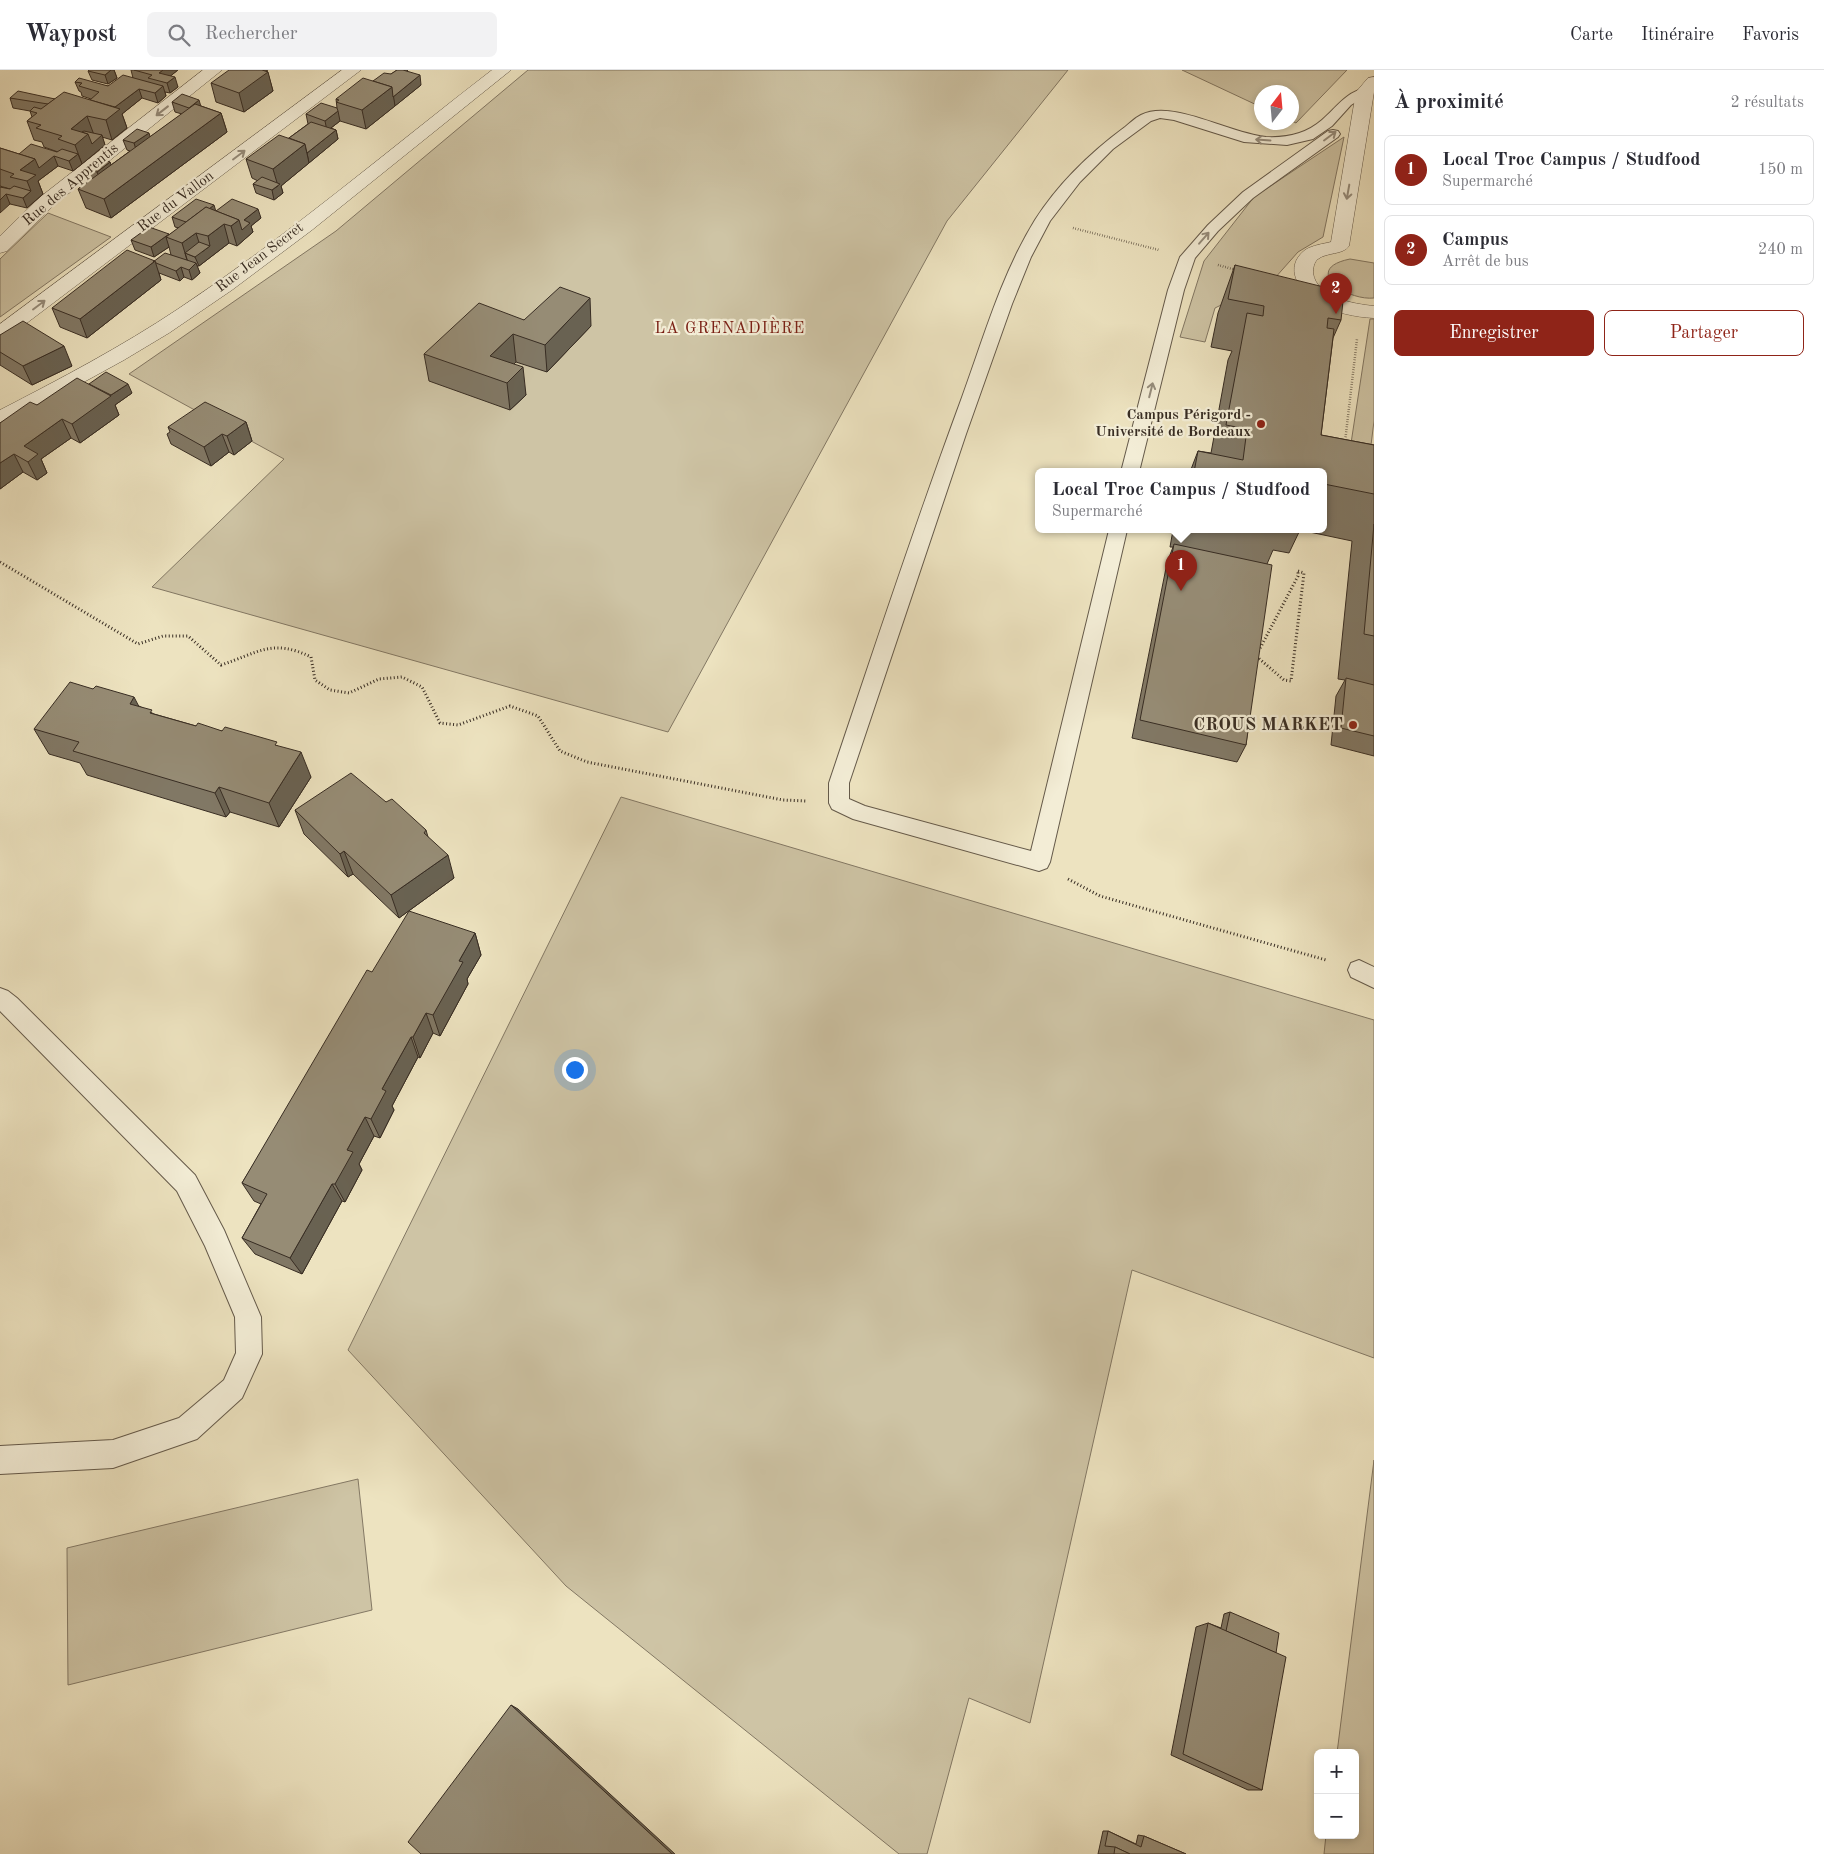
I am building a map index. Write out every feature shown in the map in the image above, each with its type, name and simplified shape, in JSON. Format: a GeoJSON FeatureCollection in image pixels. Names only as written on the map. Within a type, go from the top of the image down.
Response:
{"type":"FeatureCollection","features":[{"type":"Feature","properties":{"kind":"street","name":"Rue des Apprentis"},"geometry":{"type":"LineString","coordinates":[[0,246],[46,202],[214,70]]}},
{"type":"Feature","properties":{"kind":"street","name":"Rue du Vallon"},"geometry":{"type":"LineString","coordinates":[[0,334],[353,70]]}},
{"type":"Feature","properties":{"kind":"street","name":"Rue Jean Secret"},"geometry":{"type":"LineString","coordinates":[[0,419],[94,370],[184,314],[281,244],[502,70]]}},
{"type":"Feature","properties":{"kind":"street"},"geometry":{"type":"LineString","coordinates":[[1368,311],[1341,307],[1310,288],[1304,276],[1304,265],[1310,256],[1317,252],[1340,246],[1370,87]]}},
{"type":"Feature","properties":{"kind":"lane"},"geometry":{"type":"LineString","coordinates":[[1117,533],[1040,862],[860,813],[839,803],[839,783],[956,434],[1007,296],[1023,257],[1043,220],[1075,179],[1108,146],[1146,118],[1159,114],[1176,116],[1244,138],[1287,141],[1308,136],[1327,123],[1346,102],[1370,87]]}},
{"type":"Feature","properties":{"kind":"lane"},"geometry":{"type":"LineString","coordinates":[[1131,468],[1176,290],[1188,257],[1213,228],[1248,195],[1341,128],[1353,114],[1370,87]]}},
{"type":"Feature","properties":{"kind":"lane"},"geometry":{"type":"LineString","coordinates":[[0,998],[186,1183],[215,1240],[248,1317],[249,1354],[233,1389],[187,1429],[112,1454],[0,1460]]}},
{"type":"Feature","properties":{"kind":"path"},"geometry":{"type":"LineString","coordinates":[[1043,220],[1239,270]]}},
{"type":"Feature","properties":{"kind":"path"},"geometry":{"type":"LineString","coordinates":[[1344,451],[1368,311]]}},
{"type":"Feature","properties":{"kind":"path"},"geometry":{"type":"LineString","coordinates":[[0,562],[138,644],[163,636],[188,636],[221,665],[239,660],[268,646],[295,648],[311,657],[315,680],[330,690],[349,693],[379,679],[402,677],[422,687],[440,722],[458,725],[510,706],[538,716],[560,751],[587,762],[783,800]]}},
{"type":"Feature","properties":{"kind":"path"},"geometry":{"type":"LineString","coordinates":[[1298,571],[1304,573],[1291,681],[1284,680],[1256,656],[1298,576],[1298,571]]}},
{"type":"Feature","properties":{"kind":"path"},"geometry":{"type":"LineString","coordinates":[[1040,862],[1100,896],[1366,974]]}},
{"type":"Feature","properties":{"kind":"shaded area"},"geometry":{"type":"Polygon","coordinates":[[[528,70],[1068,70],[947,221],[668,732],[152,587],[284,459],[129,374],[336,231],[528,70]]]}},
{"type":"Feature","properties":{"kind":"shaded area"},"geometry":{"type":"Polygon","coordinates":[[[1182,70],[1347,70],[1299,120],[1299,85],[1254,85],[1254,104],[1182,70]]]}},
{"type":"Feature","properties":{"kind":"shaded area"},"geometry":{"type":"Polygon","coordinates":[[[1344,137],[1323,237],[1298,252],[1274,279],[1215,308],[1205,342],[1180,337],[1204,261],[1254,197],[1344,137]]]}},
{"type":"Feature","properties":{"kind":"shaded area"},"geometry":{"type":"Polygon","coordinates":[[[48,213],[111,237],[0,317],[0,259],[48,213]]]}},
{"type":"Feature","properties":{"kind":"shaded area"},"geometry":{"type":"Polygon","coordinates":[[[1350,259],[1374,263],[1374,298],[1363,298],[1341,290],[1329,277],[1329,270],[1336,264],[1350,259]]]}},
{"type":"Feature","properties":{"kind":"shaded area"},"geometry":{"type":"Polygon","coordinates":[[[1370,319],[1374,319],[1374,421],[1365,493],[1344,489],[1370,319]]]}},
{"type":"Feature","properties":{"kind":"shaded area"},"geometry":{"type":"Polygon","coordinates":[[[621,797],[1374,1020],[1374,1358],[1132,1270],[1030,1723],[969,1698],[927,1854],[899,1854],[566,1586],[348,1350],[621,797]]]}},
{"type":"Feature","properties":{"kind":"shaded area"},"geometry":{"type":"Polygon","coordinates":[[[1374,1460],[1374,1854],[1324,1854],[1326,1839],[1359,1839],[1359,1749],[1338,1749],[1374,1460]]]}},
{"type":"Feature","properties":{"kind":"shaded area"},"geometry":{"type":"Polygon","coordinates":[[[358,1479],[372,1610],[68,1685],[67,1548],[358,1479]]]}},
{"type":"Feature","properties":{"kind":"building"},"geometry":{"type":"Polygon","coordinates":[[[89,70],[111,70],[105,75],[89,70]]]}},
{"type":"Feature","properties":{"kind":"building"},"geometry":{"type":"Polygon","coordinates":[[[134,70],[163,70],[159,73],[175,77],[167,83],[148,78],[152,75],[134,70]]]}},
{"type":"Feature","properties":{"kind":"building"},"geometry":{"type":"Polygon","coordinates":[[[229,70],[262,70],[268,72],[239,93],[211,83],[229,70]]]}},
{"type":"Feature","properties":{"kind":"building"},"geometry":{"type":"Polygon","coordinates":[[[397,70],[420,75],[393,97],[392,87],[373,81],[384,73],[391,74],[397,70]]]}},
{"type":"Feature","properties":{"kind":"building"},"geometry":{"type":"Polygon","coordinates":[[[123,75],[163,86],[155,93],[139,89],[115,107],[90,100],[99,92],[79,86],[82,83],[75,82],[79,78],[108,86],[123,75]]]}},
{"type":"Feature","properties":{"kind":"building"},"geometry":{"type":"Polygon","coordinates":[[[363,78],[392,87],[362,110],[336,102],[339,100],[336,99],[363,78]]]}},
{"type":"Feature","properties":{"kind":"building"},"geometry":{"type":"Polygon","coordinates":[[[18,91],[55,99],[48,104],[10,98],[18,91]]]}},
{"type":"Feature","properties":{"kind":"building"},"geometry":{"type":"Polygon","coordinates":[[[64,92],[120,109],[106,120],[87,116],[71,129],[88,134],[75,145],[58,139],[62,136],[36,128],[41,125],[27,121],[37,113],[30,111],[34,107],[41,109],[64,92]]]}},
{"type":"Feature","properties":{"kind":"building"},"geometry":{"type":"Polygon","coordinates":[[[182,94],[199,100],[189,108],[172,102],[182,94]]]}},
{"type":"Feature","properties":{"kind":"building"},"geometry":{"type":"Polygon","coordinates":[[[321,103],[337,108],[338,111],[325,121],[306,114],[321,103]]]}},
{"type":"Feature","properties":{"kind":"building"},"geometry":{"type":"Polygon","coordinates":[[[195,104],[221,113],[104,199],[78,189],[195,104]]]}},
{"type":"Feature","properties":{"kind":"building"},"geometry":{"type":"Polygon","coordinates":[[[311,122],[336,130],[307,153],[305,144],[289,138],[311,122]]]}},
{"type":"Feature","properties":{"kind":"building"},"geometry":{"type":"Polygon","coordinates":[[[137,129],[149,133],[134,143],[123,140],[137,129]]]}},
{"type":"Feature","properties":{"kind":"building"},"geometry":{"type":"Polygon","coordinates":[[[82,132],[102,135],[92,144],[88,134],[82,132]]]}},
{"type":"Feature","properties":{"kind":"building"},"geometry":{"type":"Polygon","coordinates":[[[279,135],[305,144],[273,169],[246,159],[279,135]]]}},
{"type":"Feature","properties":{"kind":"building"},"geometry":{"type":"Polygon","coordinates":[[[31,144],[57,152],[62,149],[78,154],[69,161],[54,156],[39,168],[35,159],[19,154],[31,144]]]}},
{"type":"Feature","properties":{"kind":"building"},"geometry":{"type":"Polygon","coordinates":[[[0,148],[35,159],[20,170],[36,175],[27,181],[10,177],[14,174],[0,169],[0,148]]]}},
{"type":"Feature","properties":{"kind":"building"},"geometry":{"type":"Polygon","coordinates":[[[101,158],[110,162],[97,172],[87,169],[101,158]]]}},
{"type":"Feature","properties":{"kind":"building"},"geometry":{"type":"Polygon","coordinates":[[[262,177],[280,184],[272,190],[253,184],[262,177]]]}},
{"type":"Feature","properties":{"kind":"building"},"geometry":{"type":"Polygon","coordinates":[[[14,186],[31,191],[23,198],[6,194],[0,200],[0,187],[10,189],[14,186]]]}},
{"type":"Feature","properties":{"kind":"building"},"geometry":{"type":"Polygon","coordinates":[[[196,199],[214,205],[209,209],[206,207],[186,222],[172,217],[196,199]]]}},
{"type":"Feature","properties":{"kind":"building"},"geometry":{"type":"Polygon","coordinates":[[[232,199],[258,209],[244,220],[250,223],[242,230],[239,220],[216,211],[232,199]]]}},
{"type":"Feature","properties":{"kind":"building"},"geometry":{"type":"Polygon","coordinates":[[[206,207],[239,220],[231,226],[224,224],[208,236],[196,233],[182,243],[166,237],[206,207]]]}},
{"type":"Feature","properties":{"kind":"building"},"geometry":{"type":"Polygon","coordinates":[[[149,227],[169,234],[151,247],[131,240],[149,227]]]}},
{"type":"Feature","properties":{"kind":"building"},"geometry":{"type":"Polygon","coordinates":[[[199,242],[210,246],[195,257],[185,253],[199,242]]]}},
{"type":"Feature","properties":{"kind":"building"},"geometry":{"type":"Polygon","coordinates":[[[127,250],[155,261],[80,319],[52,308],[127,250]]]}},
{"type":"Feature","properties":{"kind":"building"},"geometry":{"type":"Polygon","coordinates":[[[165,253],[196,263],[189,270],[181,267],[176,271],[155,261],[153,262],[165,253]]]}},
{"type":"Feature","properties":{"kind":"building"},"geometry":{"type":"Polygon","coordinates":[[[1235,265],[1344,292],[1341,320],[1328,318],[1327,328],[1334,329],[1321,435],[1374,445],[1374,494],[1327,485],[1327,468],[1195,468],[1198,451],[1243,460],[1247,429],[1226,425],[1247,313],[1263,316],[1264,306],[1228,299],[1235,265]]]}},
{"type":"Feature","properties":{"kind":"building"},"geometry":{"type":"Polygon","coordinates":[[[560,287],[590,298],[545,345],[513,334],[490,356],[523,367],[507,383],[424,354],[479,303],[524,320],[560,287]]]}},
{"type":"Feature","properties":{"kind":"building"},"geometry":{"type":"Polygon","coordinates":[[[23,321],[64,346],[23,366],[0,352],[0,335],[23,321]]]}},
{"type":"Feature","properties":{"kind":"building"},"geometry":{"type":"Polygon","coordinates":[[[106,372],[128,384],[111,395],[89,384],[106,372]]]}},
{"type":"Feature","properties":{"kind":"building"},"geometry":{"type":"Polygon","coordinates":[[[77,378],[111,396],[72,424],[62,419],[24,446],[38,454],[28,462],[14,454],[0,463],[0,423],[30,402],[37,405],[77,378]]]}},
{"type":"Feature","properties":{"kind":"building"},"geometry":{"type":"Polygon","coordinates":[[[205,402],[246,422],[227,436],[222,434],[204,447],[168,427],[205,402]]]}},
{"type":"Feature","properties":{"kind":"building"},"geometry":{"type":"Polygon","coordinates":[[[1374,524],[1374,636],[1364,634],[1374,524]]]}},
{"type":"Feature","properties":{"kind":"building"},"geometry":{"type":"Polygon","coordinates":[[[1174,544],[1272,565],[1246,745],[1140,720],[1174,544]]]}},
{"type":"Feature","properties":{"kind":"building"},"geometry":{"type":"Polygon","coordinates":[[[1346,678],[1374,685],[1374,736],[1341,728],[1346,678]]]}},
{"type":"Feature","properties":{"kind":"building"},"geometry":{"type":"Polygon","coordinates":[[[70,682],[93,689],[96,686],[134,697],[130,704],[152,710],[150,713],[196,726],[198,723],[222,731],[225,727],[277,742],[275,745],[301,752],[269,803],[219,787],[215,793],[73,751],[79,742],[34,729],[70,682]]]}},
{"type":"Feature","properties":{"kind":"building"},"geometry":{"type":"Polygon","coordinates":[[[351,773],[386,802],[392,799],[426,830],[424,833],[448,855],[391,895],[344,851],[340,854],[295,810],[351,773]]]}},
{"type":"Feature","properties":{"kind":"building"},"geometry":{"type":"Polygon","coordinates":[[[409,911],[475,933],[459,961],[463,962],[433,1015],[426,1013],[413,1037],[411,1037],[382,1089],[386,1091],[371,1119],[365,1117],[347,1150],[353,1152],[335,1184],[332,1184],[290,1258],[242,1238],[267,1194],[242,1183],[367,970],[372,972],[409,911]]]}},
{"type":"Feature","properties":{"kind":"building"},"geometry":{"type":"Polygon","coordinates":[[[1230,1612],[1279,1633],[1276,1653],[1226,1631],[1230,1612]]]}},
{"type":"Feature","properties":{"kind":"building"},"geometry":{"type":"Polygon","coordinates":[[[1208,1623],[1286,1657],[1262,1790],[1183,1754],[1208,1623]]]}},
{"type":"Feature","properties":{"kind":"building"},"geometry":{"type":"Polygon","coordinates":[[[511,1705],[672,1854],[421,1854],[408,1842],[511,1705]]]}},
{"type":"Feature","properties":{"kind":"building"},"geometry":{"type":"Polygon","coordinates":[[[1108,1831],[1141,1847],[1144,1836],[1186,1854],[1130,1854],[1115,1847],[1105,1846],[1108,1831]]]}},
{"type":"Feature","properties":{"kind":"building"},"geometry":{"type":"Polygon","coordinates":[[[1115,1847],[1130,1854],[1114,1854],[1115,1847]]]}},
{"type":"Feature","properties":{"kind":"place","name":"Campus"},"geometry":{"type":"Point","coordinates":[1336,314]}},
{"type":"Feature","properties":{"kind":"place","name":"Campus Périgord - Université de Bordeaux"},"geometry":{"type":"Point","coordinates":[1261,424]}},
{"type":"Feature","properties":{"kind":"place","name":"Local Troc Campus / Studfood"},"geometry":{"type":"Point","coordinates":[1181,591]}},
{"type":"Feature","properties":{"kind":"place","name":"CROUS MARKET"},"geometry":{"type":"Point","coordinates":[1353,725]}},
{"type":"Feature","properties":{"kind":"district","name":"LA GRENADIÈRE"},"geometry":{"type":"Point","coordinates":[730,329]}}]}
